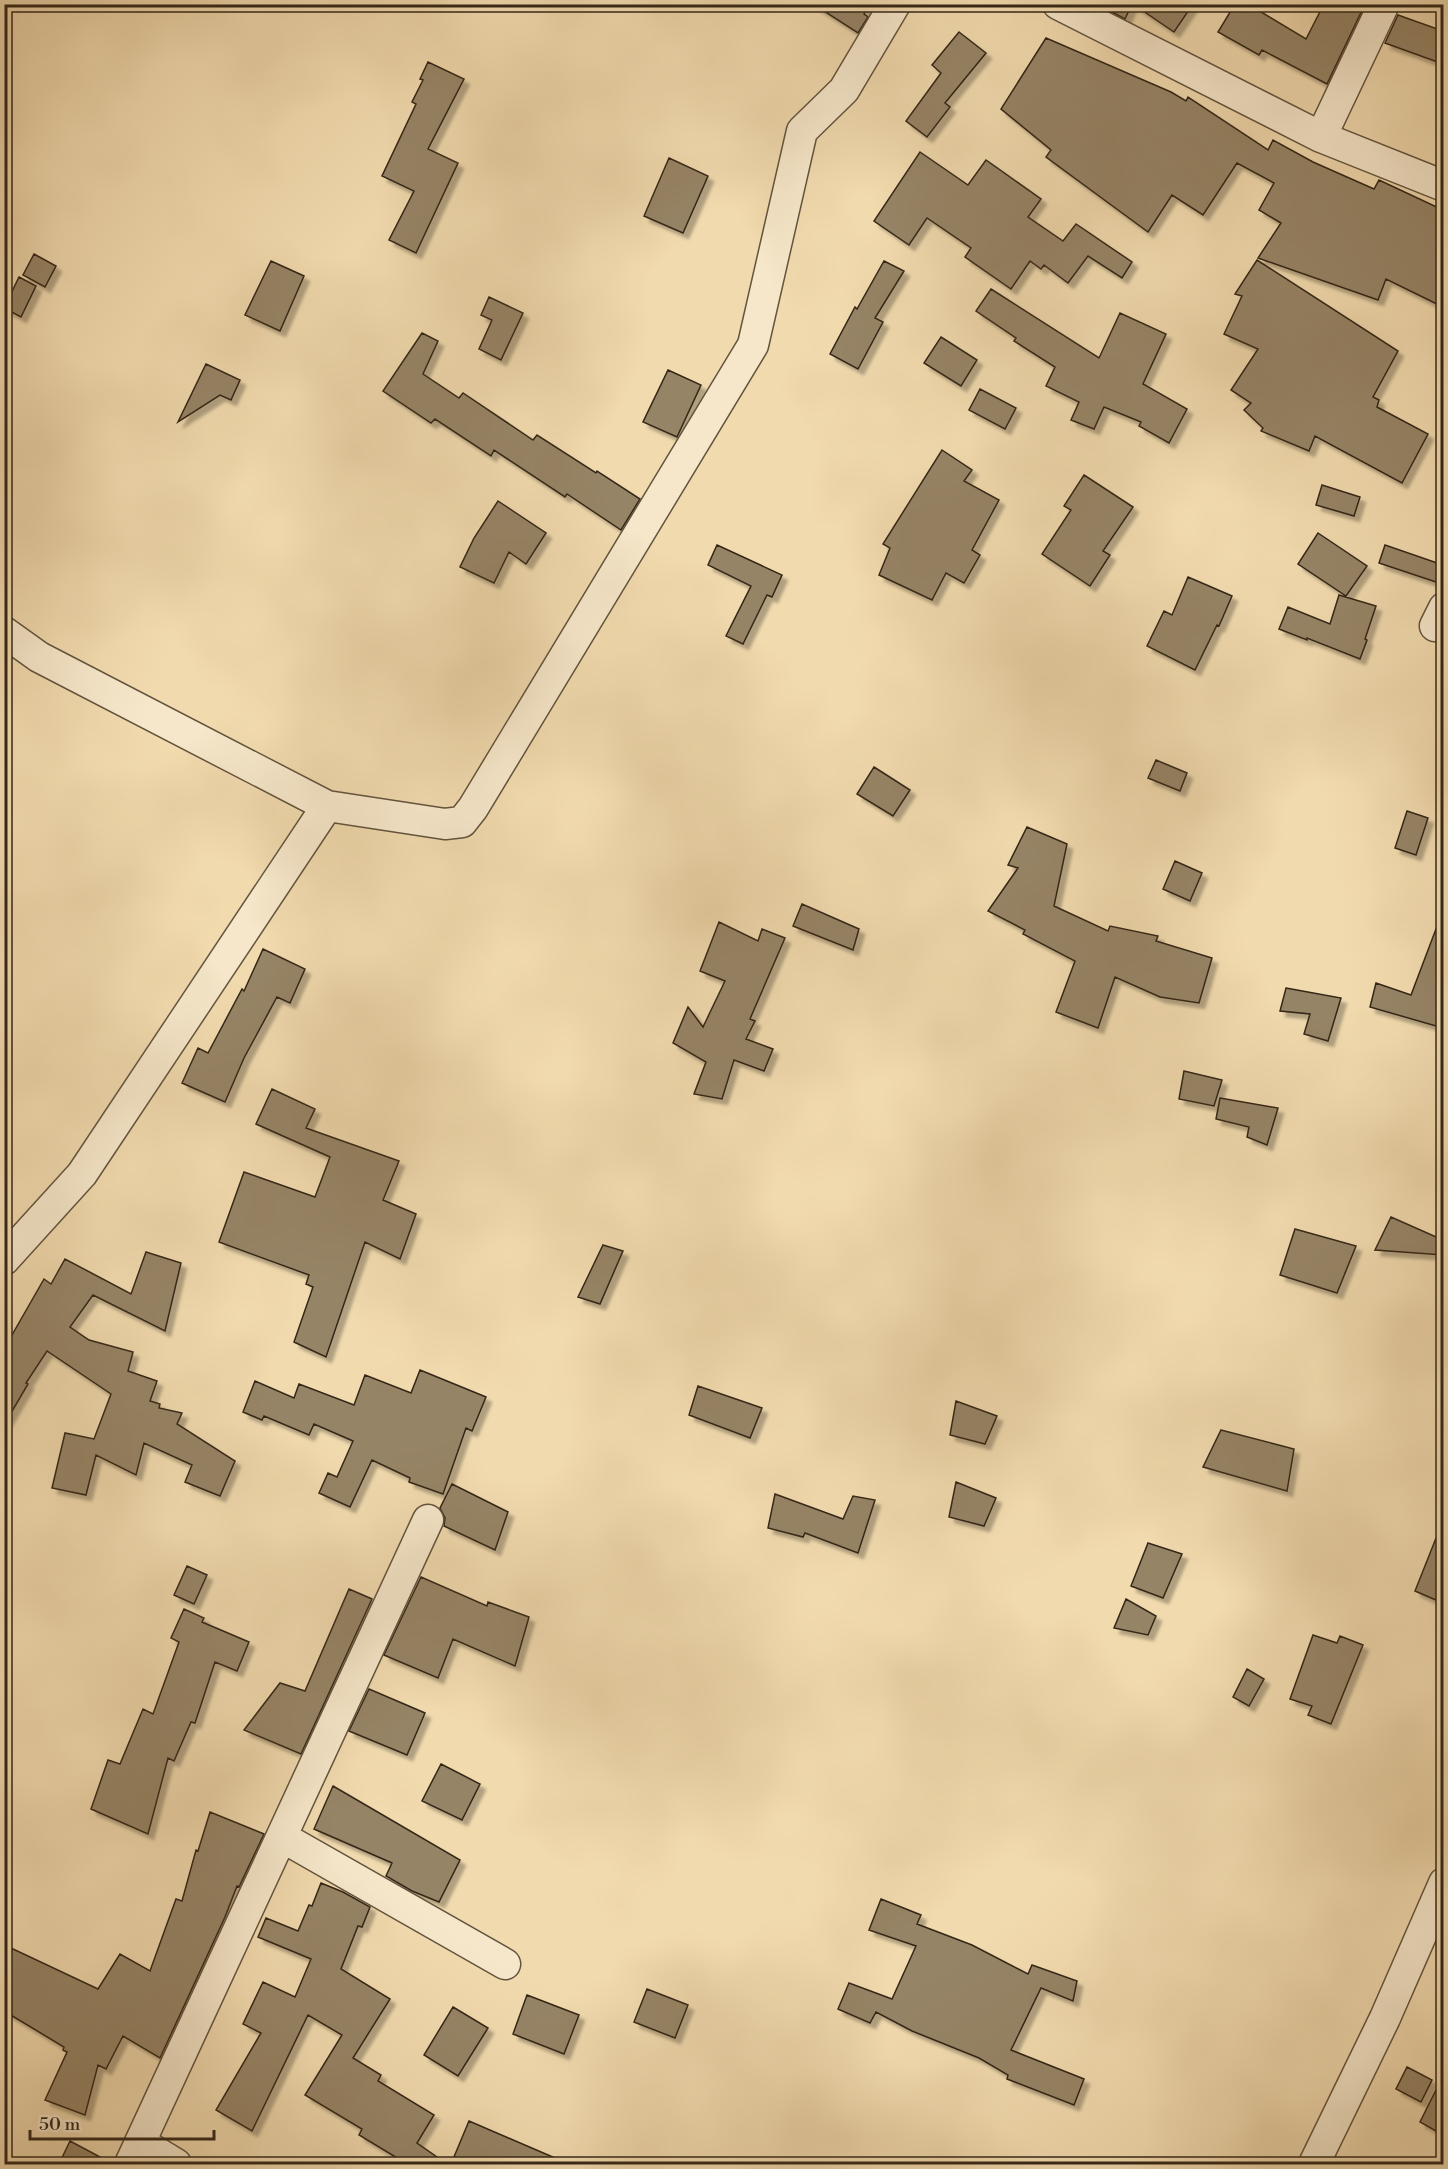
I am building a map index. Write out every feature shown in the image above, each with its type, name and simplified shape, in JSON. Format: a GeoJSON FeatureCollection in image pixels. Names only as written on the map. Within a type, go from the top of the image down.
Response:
{"type":"FeatureCollection","features":[{"type":"Feature","properties":{"kind":"street"},"geometry":{"type":"LineString","coordinates":[[4,632],[39,657],[327,806],[445,824],[462,822],[473,808],[753,345],[802,130],[844,90],[895,4]]}},
{"type":"Feature","properties":{"kind":"street"},"geometry":{"type":"LineString","coordinates":[[1058,4],[1321,137],[1443,186]]}},
{"type":"Feature","properties":{"kind":"street"},"geometry":{"type":"LineString","coordinates":[[1321,137],[1384,4]]}},
{"type":"Feature","properties":{"kind":"street"},"geometry":{"type":"LineString","coordinates":[[4,1260],[82,1174],[327,806]]}},
{"type":"Feature","properties":{"kind":"street"},"geometry":{"type":"LineString","coordinates":[[176,2164],[135,2153],[428,1520]]}},
{"type":"Feature","properties":{"kind":"street"},"geometry":{"type":"LineString","coordinates":[[282,1837],[505,1964]]}},
{"type":"Feature","properties":{"kind":"street"},"geometry":{"type":"LineString","coordinates":[[1314,2164],[1385,2018],[1443,1883]]}},
{"type":"Feature","properties":{"kind":"building"},"geometry":{"type":"Polygon","coordinates":[[[813,4],[869,4],[864,14],[868,17],[858,33],[813,4]]]}},
{"type":"Feature","properties":{"kind":"building"},"geometry":{"type":"Polygon","coordinates":[[[1097,4],[1132,4],[1125,19],[1097,4]]]}},
{"type":"Feature","properties":{"kind":"building"},"geometry":{"type":"Polygon","coordinates":[[[1133,4],[1193,4],[1174,32],[1133,4]]]}},
{"type":"Feature","properties":{"kind":"building"},"geometry":{"type":"Polygon","coordinates":[[[1235,4],[1248,4],[1306,39],[1324,4],[1365,4],[1327,84],[1262,50],[1259,55],[1218,32],[1235,4]]]}},
{"type":"Feature","properties":{"kind":"building"},"geometry":{"type":"Polygon","coordinates":[[[1398,15],[1443,31],[1443,64],[1385,43],[1398,15]]]}},
{"type":"Feature","properties":{"kind":"building"},"geometry":{"type":"Polygon","coordinates":[[[959,32],[986,53],[945,103],[950,107],[927,137],[906,121],[941,73],[932,65],[959,32]]]}},
{"type":"Feature","properties":{"kind":"building"},"geometry":{"type":"Polygon","coordinates":[[[1046,38],[1171,92],[1186,101],[1188,97],[1268,150],[1273,140],[1313,162],[1374,189],[1379,180],[1443,210],[1443,307],[1386,279],[1378,300],[1258,258],[1281,223],[1259,210],[1274,183],[1237,163],[1203,215],[1172,195],[1148,232],[1046,157],[1051,150],[1001,109],[1046,38]]]}},
{"type":"Feature","properties":{"kind":"building"},"geometry":{"type":"Polygon","coordinates":[[[428,62],[464,79],[428,149],[458,163],[416,253],[389,240],[414,191],[382,176],[416,104],[412,102],[423,80],[420,79],[428,62]]]}},
{"type":"Feature","properties":{"kind":"building"},"geometry":{"type":"Polygon","coordinates":[[[920,152],[968,185],[986,160],[1041,199],[1028,217],[1063,241],[1076,224],[1132,262],[1122,278],[1088,256],[1068,283],[1044,265],[1041,269],[1030,261],[1011,289],[965,257],[971,248],[927,218],[909,245],[874,221],[920,152]]]}},
{"type":"Feature","properties":{"kind":"building"},"geometry":{"type":"Polygon","coordinates":[[[669,158],[708,176],[683,233],[644,216],[669,158]]]}},
{"type":"Feature","properties":{"kind":"building"},"geometry":{"type":"Polygon","coordinates":[[[34,254],[56,266],[45,287],[23,275],[34,254]]]}},
{"type":"Feature","properties":{"kind":"building"},"geometry":{"type":"Polygon","coordinates":[[[1257,260],[1398,351],[1373,397],[1379,400],[1377,407],[1428,434],[1402,483],[1315,436],[1309,451],[1261,431],[1263,428],[1244,410],[1251,403],[1231,390],[1258,349],[1224,334],[1242,296],[1235,294],[1257,260]]]}},
{"type":"Feature","properties":{"kind":"building"},"geometry":{"type":"Polygon","coordinates":[[[271,261],[304,276],[280,331],[245,315],[271,261]]]}},
{"type":"Feature","properties":{"kind":"building"},"geometry":{"type":"Polygon","coordinates":[[[884,261],[904,271],[875,318],[883,322],[858,369],[830,354],[855,307],[857,309],[884,261]]]}},
{"type":"Feature","properties":{"kind":"building"},"geometry":{"type":"Polygon","coordinates":[[[19,277],[36,286],[21,317],[4,308],[19,277]]]}},
{"type":"Feature","properties":{"kind":"building"},"geometry":{"type":"Polygon","coordinates":[[[991,289],[1099,358],[1120,313],[1166,334],[1143,384],[1187,409],[1169,443],[1139,426],[1141,422],[1104,407],[1094,429],[1071,420],[1079,402],[1046,386],[1055,367],[1014,341],[1016,338],[976,311],[991,289]]]}},
{"type":"Feature","properties":{"kind":"building"},"geometry":{"type":"Polygon","coordinates":[[[489,297],[523,313],[501,360],[479,349],[492,320],[481,315],[489,297]]]}},
{"type":"Feature","properties":{"kind":"building"},"geometry":{"type":"Polygon","coordinates":[[[422,333],[438,341],[423,374],[459,398],[463,393],[533,440],[537,435],[640,499],[621,530],[567,494],[565,497],[494,450],[491,456],[435,419],[431,423],[383,391],[422,333]]]}},
{"type":"Feature","properties":{"kind":"building"},"geometry":{"type":"Polygon","coordinates":[[[941,337],[977,360],[961,386],[924,363],[941,337]]]}},
{"type":"Feature","properties":{"kind":"building"},"geometry":{"type":"Polygon","coordinates":[[[206,364],[240,380],[231,400],[220,395],[178,422],[206,364]]]}},
{"type":"Feature","properties":{"kind":"building"},"geometry":{"type":"Polygon","coordinates":[[[668,370],[701,385],[677,437],[643,422],[668,370]]]}},
{"type":"Feature","properties":{"kind":"building"},"geometry":{"type":"Polygon","coordinates":[[[980,389],[1016,408],[1005,429],[969,410],[980,389]]]}},
{"type":"Feature","properties":{"kind":"building"},"geometry":{"type":"Polygon","coordinates":[[[942,450],[972,470],[964,481],[999,500],[972,550],[980,555],[964,583],[946,573],[932,600],[879,575],[890,548],[883,544],[942,450]]]}},
{"type":"Feature","properties":{"kind":"building"},"geometry":{"type":"Polygon","coordinates":[[[1084,475],[1133,507],[1103,551],[1110,555],[1090,586],[1042,554],[1071,510],[1064,506],[1084,475]]]}},
{"type":"Feature","properties":{"kind":"building"},"geometry":{"type":"Polygon","coordinates":[[[1322,485],[1360,497],[1354,516],[1316,505],[1322,485]]]}},
{"type":"Feature","properties":{"kind":"building"},"geometry":{"type":"Polygon","coordinates":[[[498,501],[546,533],[526,564],[509,552],[494,583],[460,567],[474,538],[498,501]]]}},
{"type":"Feature","properties":{"kind":"building"},"geometry":{"type":"Polygon","coordinates":[[[1318,533],[1367,566],[1346,596],[1298,564],[1318,533]]]}},
{"type":"Feature","properties":{"kind":"building"},"geometry":{"type":"Polygon","coordinates":[[[717,545],[782,575],[772,597],[767,595],[743,644],[726,636],[751,586],[708,565],[717,545]]]}},
{"type":"Feature","properties":{"kind":"building"},"geometry":{"type":"Polygon","coordinates":[[[1385,545],[1443,565],[1439,583],[1379,563],[1385,545]]]}},
{"type":"Feature","properties":{"kind":"building"},"geometry":{"type":"Polygon","coordinates":[[[1188,577],[1232,596],[1195,670],[1147,646],[1164,611],[1172,615],[1188,577]]]}},
{"type":"Feature","properties":{"kind":"building"},"geometry":{"type":"Polygon","coordinates":[[[1339,595],[1376,606],[1360,659],[1279,629],[1288,607],[1330,624],[1339,595]]]}},
{"type":"Feature","properties":{"kind":"building"},"geometry":{"type":"Polygon","coordinates":[[[1156,760],[1187,773],[1180,791],[1148,778],[1156,760]]]}},
{"type":"Feature","properties":{"kind":"building"},"geometry":{"type":"Polygon","coordinates":[[[874,767],[910,790],[893,816],[857,794],[874,767]]]}},
{"type":"Feature","properties":{"kind":"building"},"geometry":{"type":"Polygon","coordinates":[[[1407,811],[1428,818],[1416,855],[1395,848],[1407,811]]]}},
{"type":"Feature","properties":{"kind":"building"},"geometry":{"type":"Polygon","coordinates":[[[1027,827],[1067,844],[1054,906],[1108,931],[1110,926],[1158,936],[1156,941],[1212,958],[1199,1003],[1160,997],[1115,977],[1098,1028],[1056,1012],[1075,961],[1023,934],[1025,930],[988,911],[1018,868],[1008,865],[1027,827]]]}},
{"type":"Feature","properties":{"kind":"building"},"geometry":{"type":"Polygon","coordinates":[[[1175,861],[1202,873],[1190,901],[1163,889],[1175,861]]]}},
{"type":"Feature","properties":{"kind":"building"},"geometry":{"type":"Polygon","coordinates":[[[802,904],[859,929],[853,950],[793,926],[802,904]]]}},
{"type":"Feature","properties":{"kind":"building"},"geometry":{"type":"Polygon","coordinates":[[[1442,913],[1443,1028],[1370,1007],[1376,983],[1411,995],[1442,913]]]}},
{"type":"Feature","properties":{"kind":"building"},"geometry":{"type":"Polygon","coordinates":[[[719,922],[758,941],[762,929],[785,938],[750,1019],[755,1021],[746,1039],[773,1049],[764,1071],[734,1060],[722,1099],[694,1094],[706,1062],[673,1043],[688,1007],[703,1027],[725,981],[700,971],[719,922]]]}},
{"type":"Feature","properties":{"kind":"building"},"geometry":{"type":"Polygon","coordinates":[[[263,949],[305,969],[290,1003],[277,997],[244,1058],[225,1102],[182,1083],[198,1048],[208,1053],[242,989],[244,991],[263,949]]]}},
{"type":"Feature","properties":{"kind":"building"},"geometry":{"type":"Polygon","coordinates":[[[1286,988],[1341,998],[1328,1041],[1304,1034],[1310,1014],[1280,1011],[1286,988]]]}},
{"type":"Feature","properties":{"kind":"building"},"geometry":{"type":"Polygon","coordinates":[[[1184,1071],[1222,1080],[1214,1106],[1179,1099],[1184,1071]]]}},
{"type":"Feature","properties":{"kind":"building"},"geometry":{"type":"Polygon","coordinates":[[[272,1089],[315,1109],[306,1128],[399,1161],[383,1200],[416,1214],[400,1259],[365,1242],[326,1357],[294,1342],[313,1287],[306,1284],[309,1275],[219,1242],[244,1172],[315,1197],[330,1157],[256,1124],[272,1089]]]}},
{"type":"Feature","properties":{"kind":"building"},"geometry":{"type":"Polygon","coordinates":[[[1220,1098],[1278,1108],[1267,1145],[1247,1137],[1249,1127],[1216,1119],[1220,1098]]]}},
{"type":"Feature","properties":{"kind":"building"},"geometry":{"type":"Polygon","coordinates":[[[1391,1217],[1443,1240],[1443,1255],[1375,1250],[1391,1217]]]}},
{"type":"Feature","properties":{"kind":"building"},"geometry":{"type":"Polygon","coordinates":[[[1295,1229],[1356,1246],[1337,1293],[1280,1275],[1295,1229]]]}},
{"type":"Feature","properties":{"kind":"building"},"geometry":{"type":"Polygon","coordinates":[[[603,1245],[623,1251],[600,1304],[578,1297],[603,1245]]]}},
{"type":"Feature","properties":{"kind":"building"},"geometry":{"type":"Polygon","coordinates":[[[146,1252],[181,1263],[165,1331],[93,1295],[70,1327],[89,1340],[133,1352],[128,1371],[157,1381],[150,1401],[160,1404],[159,1408],[182,1413],[177,1424],[235,1461],[220,1496],[185,1482],[192,1465],[144,1443],[136,1475],[96,1455],[86,1495],[52,1488],[65,1433],[94,1439],[111,1394],[47,1351],[26,1383],[28,1384],[4,1425],[4,1349],[44,1279],[51,1284],[65,1259],[131,1294],[146,1252]]]}},
{"type":"Feature","properties":{"kind":"building"},"geometry":{"type":"Polygon","coordinates":[[[420,1370],[486,1397],[472,1431],[466,1428],[443,1494],[409,1482],[410,1478],[372,1460],[350,1507],[319,1493],[328,1473],[337,1477],[353,1441],[314,1424],[309,1435],[264,1416],[262,1420],[243,1412],[255,1381],[294,1398],[299,1384],[354,1405],[365,1375],[411,1393],[420,1370]]]}},
{"type":"Feature","properties":{"kind":"building"},"geometry":{"type":"Polygon","coordinates":[[[698,1386],[762,1408],[750,1438],[689,1415],[698,1386]]]}},
{"type":"Feature","properties":{"kind":"building"},"geometry":{"type":"Polygon","coordinates":[[[956,1401],[997,1416],[985,1444],[950,1435],[956,1401]]]}},
{"type":"Feature","properties":{"kind":"building"},"geometry":{"type":"Polygon","coordinates":[[[1221,1430],[1294,1449],[1287,1491],[1203,1467],[1221,1430]]]}},
{"type":"Feature","properties":{"kind":"building"},"geometry":{"type":"Polygon","coordinates":[[[956,1482],[996,1498],[984,1526],[949,1517],[956,1482]]]}},
{"type":"Feature","properties":{"kind":"building"},"geometry":{"type":"Polygon","coordinates":[[[452,1484],[508,1512],[495,1550],[444,1526],[445,1518],[440,1508],[452,1484]]]}},
{"type":"Feature","properties":{"kind":"building"},"geometry":{"type":"Polygon","coordinates":[[[775,1494],[843,1519],[853,1496],[875,1500],[858,1553],[805,1533],[803,1537],[768,1528],[775,1494]]]}},
{"type":"Feature","properties":{"kind":"building"},"geometry":{"type":"Polygon","coordinates":[[[1443,1523],[1443,1603],[1415,1591],[1443,1523]]]}},
{"type":"Feature","properties":{"kind":"building"},"geometry":{"type":"Polygon","coordinates":[[[1148,1543],[1182,1554],[1163,1598],[1131,1586],[1148,1543]]]}},
{"type":"Feature","properties":{"kind":"building"},"geometry":{"type":"Polygon","coordinates":[[[187,1566],[207,1575],[194,1604],[174,1595],[187,1566]]]}},
{"type":"Feature","properties":{"kind":"building"},"geometry":{"type":"Polygon","coordinates":[[[421,1577],[487,1606],[488,1602],[529,1617],[515,1666],[453,1639],[438,1678],[384,1655],[421,1577]]]}},
{"type":"Feature","properties":{"kind":"building"},"geometry":{"type":"Polygon","coordinates":[[[349,1589],[372,1599],[301,1754],[244,1730],[280,1683],[305,1691],[349,1589]]]}},
{"type":"Feature","properties":{"kind":"building"},"geometry":{"type":"Polygon","coordinates":[[[1126,1599],[1156,1616],[1148,1635],[1114,1628],[1126,1599]]]}},
{"type":"Feature","properties":{"kind":"building"},"geometry":{"type":"Polygon","coordinates":[[[184,1609],[204,1618],[202,1622],[249,1642],[237,1671],[215,1662],[195,1723],[191,1722],[174,1761],[168,1758],[148,1834],[91,1809],[108,1760],[120,1764],[143,1709],[153,1714],[179,1642],[171,1638],[184,1609]]]}},
{"type":"Feature","properties":{"kind":"building"},"geometry":{"type":"Polygon","coordinates":[[[1313,1635],[1337,1643],[1340,1636],[1363,1645],[1331,1724],[1308,1715],[1312,1706],[1290,1699],[1313,1635]]]}},
{"type":"Feature","properties":{"kind":"building"},"geometry":{"type":"Polygon","coordinates":[[[1247,1669],[1264,1679],[1249,1706],[1233,1697],[1247,1669]]]}},
{"type":"Feature","properties":{"kind":"building"},"geometry":{"type":"Polygon","coordinates":[[[369,1689],[425,1713],[407,1755],[349,1731],[369,1689]]]}},
{"type":"Feature","properties":{"kind":"building"},"geometry":{"type":"Polygon","coordinates":[[[441,1764],[480,1784],[462,1820],[422,1801],[441,1764]]]}},
{"type":"Feature","properties":{"kind":"building"},"geometry":{"type":"Polygon","coordinates":[[[333,1786],[460,1860],[439,1902],[412,1891],[386,1876],[392,1863],[314,1829],[333,1786]]]}},
{"type":"Feature","properties":{"kind":"building"},"geometry":{"type":"Polygon","coordinates":[[[210,1812],[264,1834],[239,1887],[237,1886],[160,2058],[123,2036],[106,2069],[98,2065],[85,2115],[45,2100],[67,2052],[63,2050],[64,2047],[4,2011],[4,1963],[11,1948],[98,1989],[120,1954],[150,1971],[176,1899],[182,1901],[196,1850],[198,1851],[210,1812]]]}},
{"type":"Feature","properties":{"kind":"building"},"geometry":{"type":"Polygon","coordinates":[[[321,1883],[370,1907],[362,1927],[358,1926],[341,1969],[390,1999],[353,2058],[381,2075],[378,2081],[434,2115],[417,2143],[447,2164],[407,2164],[359,2135],[362,2129],[305,2095],[342,2035],[308,2015],[252,2131],[216,2110],[261,2033],[243,2024],[263,1982],[295,1997],[311,1959],[258,1937],[266,1918],[298,1931],[309,1905],[312,1906],[321,1883]]]}},
{"type":"Feature","properties":{"kind":"building"},"geometry":{"type":"Polygon","coordinates":[[[881,1899],[921,1915],[917,1924],[972,1945],[1028,1974],[1032,1965],[1077,1981],[1073,2001],[1041,1988],[1011,2050],[1084,2079],[1074,2105],[1007,2079],[1008,2075],[979,2058],[912,2031],[876,2012],[870,2023],[838,2009],[849,1983],[892,1999],[916,1946],[869,1930],[881,1899]]]}},
{"type":"Feature","properties":{"kind":"building"},"geometry":{"type":"Polygon","coordinates":[[[647,1989],[688,2005],[675,2038],[634,2022],[647,1989]]]}},
{"type":"Feature","properties":{"kind":"building"},"geometry":{"type":"Polygon","coordinates":[[[527,1995],[579,2015],[564,2054],[513,2034],[527,1995]]]}},
{"type":"Feature","properties":{"kind":"building"},"geometry":{"type":"Polygon","coordinates":[[[453,2007],[488,2028],[458,2076],[424,2055],[453,2007]]]}},
{"type":"Feature","properties":{"kind":"building"},"geometry":{"type":"Polygon","coordinates":[[[1407,2067],[1432,2080],[1421,2102],[1396,2089],[1407,2067]]]}},
{"type":"Feature","properties":{"kind":"building"},"geometry":{"type":"Polygon","coordinates":[[[1443,2076],[1443,2135],[1420,2122],[1443,2076]]]}},
{"type":"Feature","properties":{"kind":"building"},"geometry":{"type":"Polygon","coordinates":[[[469,2121],[569,2164],[451,2164],[469,2121]]]}},
{"type":"Feature","properties":{"kind":"building"},"geometry":{"type":"Polygon","coordinates":[[[70,2141],[113,2164],[59,2164],[70,2141]]]}}]}
